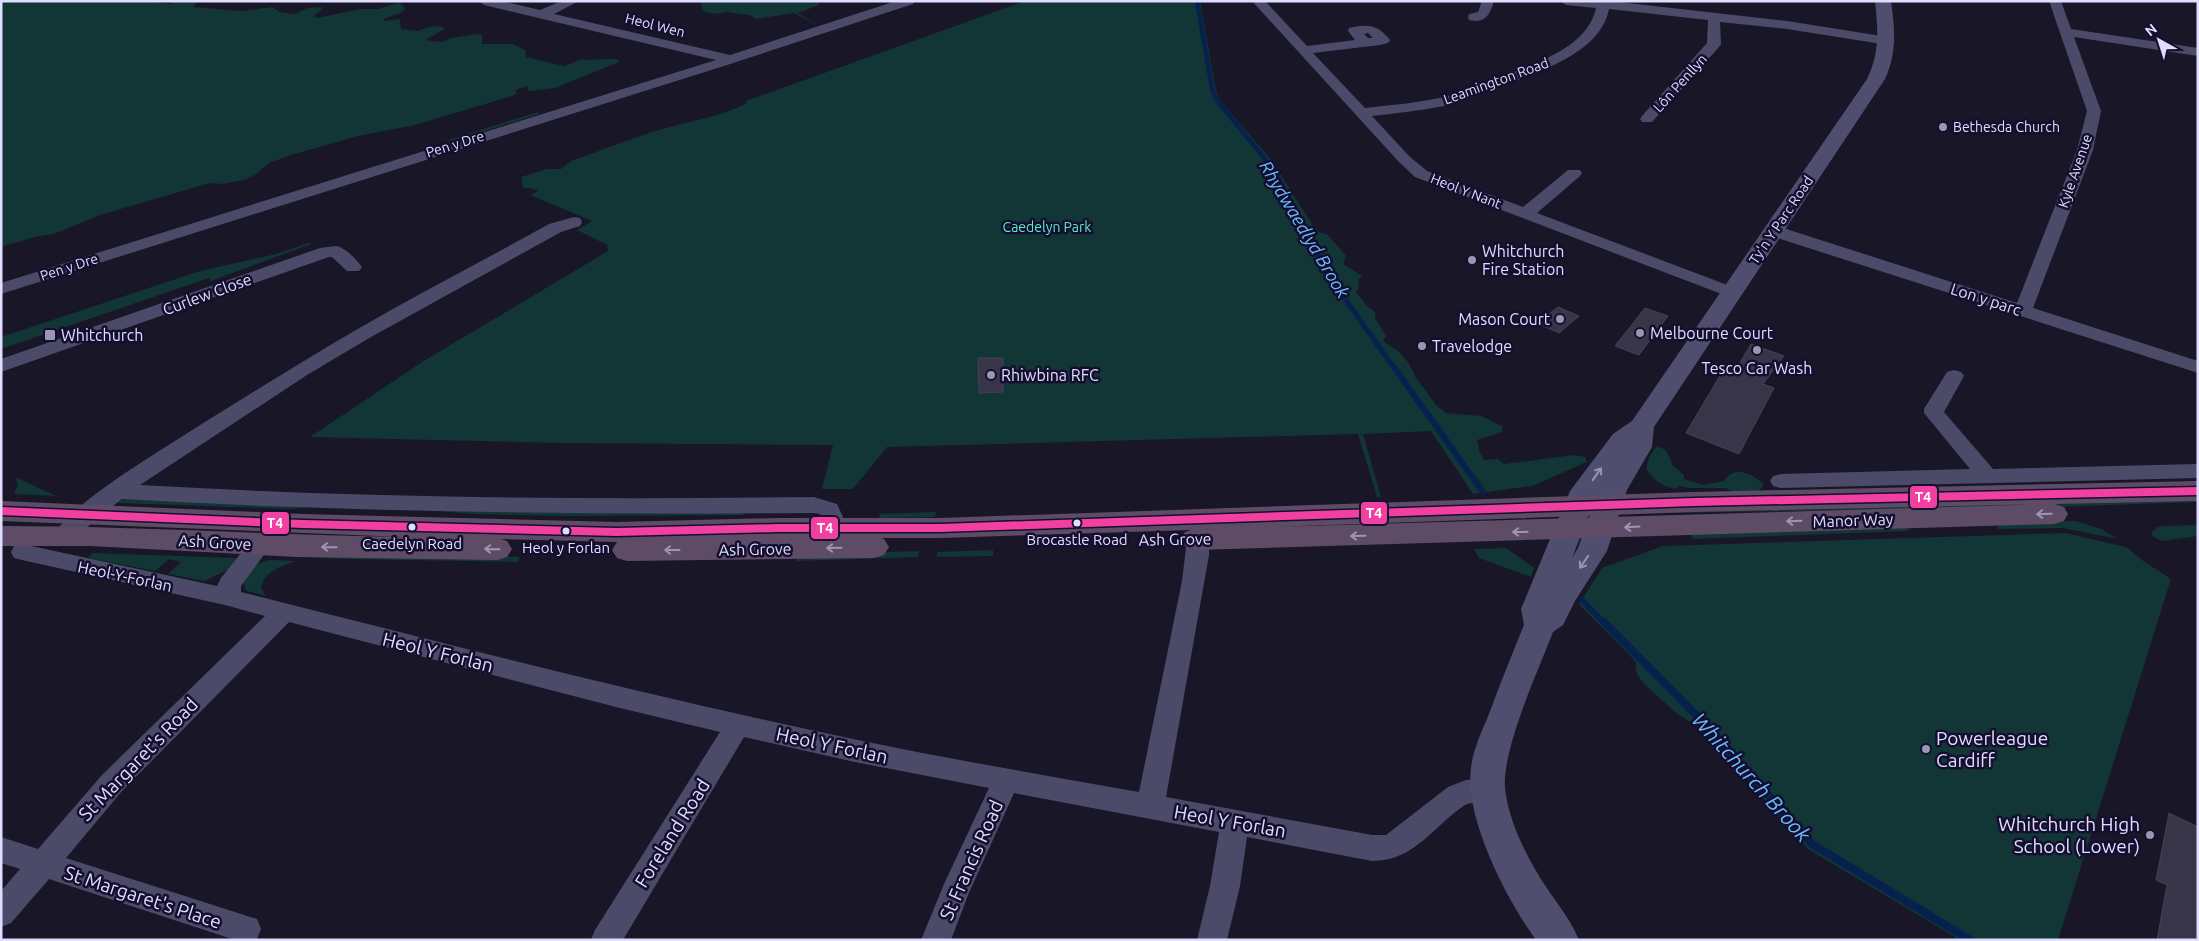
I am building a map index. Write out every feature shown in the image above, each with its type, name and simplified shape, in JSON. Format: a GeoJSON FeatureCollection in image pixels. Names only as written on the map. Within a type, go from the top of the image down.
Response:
{"type":"FeatureCollection","features":[{"type":"Feature","properties":{"kind":"highway","name":"Manor Way"},"geometry":{"type":"LineString","coordinates":[[1588,517],[1766,500],[2198,491]]}},
{"type":"Feature","properties":{"kind":"highway","name":"Manor Way"},"geometry":{"type":"LineString","coordinates":[[1588,517],[1674,524],[2198,510]]}},
{"type":"Feature","properties":{"kind":"highway","name":"Ash Grove"},"geometry":{"type":"LineString","coordinates":[[1,511],[494,530],[617,532],[1135,522],[1588,517]]}},
{"type":"Feature","properties":{"kind":"highway","name":"Ash Grove"},"geometry":{"type":"LineString","coordinates":[[11,544],[64,536],[370,547],[674,550],[1394,536],[1588,517]]}},
{"type":"Feature","properties":{"kind":"street","name":"Heol Wen"},"geometry":{"type":"LineString","coordinates":[[484,1],[730,59]]}},
{"type":"Feature","properties":{"kind":"street"},"geometry":{"type":"LineString","coordinates":[[542,14],[573,1]]}},
{"type":"Feature","properties":{"kind":"street","name":"Pen y Dre"},"geometry":{"type":"LineString","coordinates":[[1,289],[909,1]]}},
{"type":"Feature","properties":{"kind":"street","name":"Heol Y Nant"},"geometry":{"type":"LineString","coordinates":[[1258,1],[1404,159],[1421,174],[1732,293]]}},
{"type":"Feature","properties":{"kind":"street"},"geometry":{"type":"LineString","coordinates":[[1474,17],[1484,14],[1488,1]]}},
{"type":"Feature","properties":{"kind":"street"},"geometry":{"type":"LineString","coordinates":[[1566,1],[1722,15],[1888,41]]}},
{"type":"Feature","properties":{"kind":"street","name":"Ty'n Y Parc Road"},"geometry":{"type":"LineString","coordinates":[[1489,790],[1488,768],[1492,751],[1540,625],[1536,609],[1588,517],[1613,490],[1639,447],[1642,428],[1882,69],[1888,41],[1883,1]]}},
{"type":"Feature","properties":{"kind":"street","name":"Kyle Avenue"},"geometry":{"type":"LineString","coordinates":[[2023,311],[2085,150],[2094,111],[2055,1]]}},
{"type":"Feature","properties":{"kind":"street","name":"Leamington Road"},"geometry":{"type":"LineString","coordinates":[[1362,113],[1426,105],[1457,98],[1548,63],[1570,50],[1588,35],[1603,15],[1604,4]]}},
{"type":"Feature","properties":{"kind":"street","name":"Lôn Penllyn"},"geometry":{"type":"LineString","coordinates":[[1647,119],[1714,44],[1722,15]]}},
{"type":"Feature","properties":{"kind":"street"},"geometry":{"type":"LineString","coordinates":[[2066,32],[2198,52]]}},
{"type":"Feature","properties":{"kind":"street"},"geometry":{"type":"LineString","coordinates":[[1305,50],[1365,43]]}},
{"type":"Feature","properties":{"kind":"street"},"geometry":{"type":"LineString","coordinates":[[1525,214],[1574,173]]}},
{"type":"Feature","properties":{"kind":"street"},"geometry":{"type":"LineString","coordinates":[[64,536],[88,513],[156,464],[336,349],[555,228],[574,222]]}},
{"type":"Feature","properties":{"kind":"street","name":"Lon y parc"},"geometry":{"type":"LineString","coordinates":[[1774,231],[2198,366]]}},
{"type":"Feature","properties":{"kind":"street","name":"Curlew Close"},"geometry":{"type":"LineString","coordinates":[[1,366],[326,252],[336,251],[353,267]]}},
{"type":"Feature","properties":{"kind":"street"},"geometry":{"type":"LineString","coordinates":[[1954,376],[1934,409],[1934,413],[1987,476]]}},
{"type":"Feature","properties":{"kind":"street"},"geometry":{"type":"LineString","coordinates":[[1781,481],[2198,470]]}},
{"type":"Feature","properties":{"kind":"street"},"geometry":{"type":"LineString","coordinates":[[118,491],[238,498],[430,505],[814,505],[829,509],[832,517],[830,528]]}},
{"type":"Feature","properties":{"kind":"street"},"geometry":{"type":"LineString","coordinates":[[1150,806],[1194,581],[1198,555],[1198,539]]}},
{"type":"Feature","properties":{"kind":"street","name":"Heol-Y-Forlan"},"geometry":{"type":"LineString","coordinates":[[11,544],[229,597]]}},
{"type":"Feature","properties":{"kind":"street"},"geometry":{"type":"LineString","coordinates":[[229,597],[230,584],[261,544]]}},
{"type":"Feature","properties":{"kind":"street","name":"Heol Y Forlan"},"geometry":{"type":"LineString","coordinates":[[229,597],[283,613],[616,697],[855,751],[1372,848],[1394,846],[1458,795],[1466,792],[1489,790]]}},
{"type":"Feature","properties":{"kind":"street","name":"St Margaret's Road"},"geometry":{"type":"LineString","coordinates":[[1,913],[142,751],[283,613]]}},
{"type":"Feature","properties":{"kind":"street","name":"Foreland Road"},"geometry":{"type":"LineString","coordinates":[[606,940],[738,725]]}},
{"type":"Feature","properties":{"kind":"street","name":"St Francis Road"},"geometry":{"type":"LineString","coordinates":[[936,940],[954,894],[1006,780]]}},
{"type":"Feature","properties":{"kind":"street"},"geometry":{"type":"LineString","coordinates":[[1489,790],[1501,836],[1512,862],[1535,904],[1560,940]]}},
{"type":"Feature","properties":{"kind":"street"},"geometry":{"type":"LineString","coordinates":[[1212,940],[1226,886],[1235,822]]}},
{"type":"Feature","properties":{"kind":"street","name":"St Margaret's Place"},"geometry":{"type":"LineString","coordinates":[[1,850],[246,929]]}},
{"type":"Feature","properties":{"kind":"green space"},"geometry":{"type":"Polygon","coordinates":[[[1,1],[146,1],[171,4],[173,1],[198,1],[193,7],[242,11],[272,7],[280,12],[295,14],[307,8],[322,7],[314,16],[317,18],[360,9],[378,9],[398,3],[403,5],[405,9],[384,19],[384,21],[400,19],[401,29],[417,31],[433,26],[445,29],[425,40],[442,42],[451,38],[478,34],[482,35],[482,44],[512,44],[525,50],[526,57],[564,66],[579,60],[617,59],[619,62],[555,88],[531,91],[528,90],[527,86],[515,90],[517,93],[512,96],[415,125],[358,136],[291,155],[269,163],[255,175],[244,180],[222,184],[210,183],[100,215],[54,234],[35,237],[1,247],[1,1]]]}},
{"type":"Feature","properties":{"kind":"green space"},"geometry":{"type":"Polygon","coordinates":[[[700,1],[813,1],[819,3],[819,5],[798,13],[818,26],[794,13],[756,19],[749,15],[727,12],[714,14],[703,11],[700,1]]]}},
{"type":"Feature","properties":{"kind":"green space","name":"Caedelyn Park"},"geometry":{"type":"Polygon","coordinates":[[[1025,1],[1200,1],[1219,99],[1272,161],[1314,227],[1319,232],[1328,235],[1346,256],[1343,264],[1362,276],[1358,280],[1359,288],[1356,292],[1367,306],[1375,312],[1375,318],[1386,336],[1383,341],[1398,351],[1408,362],[1417,379],[1436,405],[1446,413],[1481,416],[1502,426],[1502,432],[1477,440],[1484,460],[1498,459],[1504,464],[1574,455],[1585,457],[1587,462],[1532,486],[1473,494],[1431,431],[1363,434],[1381,497],[1377,497],[1358,434],[887,447],[853,489],[822,489],[833,445],[561,443],[310,437],[422,362],[608,251],[607,245],[577,230],[592,221],[530,195],[538,191],[531,188],[523,188],[521,177],[547,169],[561,169],[571,161],[642,135],[727,112],[747,103],[746,101],[1025,1]]]}},
{"type":"Feature","properties":{"kind":"green space"},"geometry":{"type":"Polygon","coordinates":[[[538,112],[539,114],[450,142],[448,140],[538,112]]]}},
{"type":"Feature","properties":{"kind":"green space"},"geometry":{"type":"Polygon","coordinates":[[[309,243],[311,244],[211,281],[209,278],[1,349],[1,337],[200,271],[276,254],[309,243]]]}},
{"type":"Feature","properties":{"kind":"green space"},"geometry":{"type":"Polygon","coordinates":[[[1657,446],[1666,450],[1673,466],[1684,475],[1684,479],[1703,485],[1724,481],[1733,473],[1744,472],[1755,477],[1764,485],[1756,494],[1734,492],[1726,488],[1689,488],[1680,486],[1676,489],[1667,486],[1651,476],[1646,469],[1649,457],[1657,446]]]}},
{"type":"Feature","properties":{"kind":"green space"},"geometry":{"type":"Polygon","coordinates":[[[15,477],[56,496],[14,494],[18,484],[15,477]]]}},
{"type":"Feature","properties":{"kind":"green space"},"geometry":{"type":"Polygon","coordinates":[[[2198,498],[2198,502],[2021,508],[1660,513],[1661,510],[2198,498]]]}},
{"type":"Feature","properties":{"kind":"green space"},"geometry":{"type":"Polygon","coordinates":[[[124,499],[308,507],[295,509],[116,503],[124,499]]]}},
{"type":"Feature","properties":{"kind":"green space"},"geometry":{"type":"Polygon","coordinates":[[[424,510],[744,512],[743,515],[574,516],[475,514],[424,510]]]}},
{"type":"Feature","properties":{"kind":"green space"},"geometry":{"type":"Polygon","coordinates":[[[936,512],[935,517],[879,518],[880,514],[936,512]]]}},
{"type":"Feature","properties":{"kind":"green space"},"geometry":{"type":"Polygon","coordinates":[[[2076,521],[2101,529],[2118,539],[2063,528],[1996,529],[2002,523],[2076,521]]]}},
{"type":"Feature","properties":{"kind":"green space"},"geometry":{"type":"Polygon","coordinates":[[[2198,525],[2198,536],[2162,541],[2152,536],[2152,532],[2158,527],[2198,525]]]}},
{"type":"Feature","properties":{"kind":"green space"},"geometry":{"type":"Polygon","coordinates":[[[1907,528],[1909,531],[1693,539],[1690,533],[1907,528]]]}},
{"type":"Feature","properties":{"kind":"green space","name":"Powerleague Cardiff"},"geometry":{"type":"Polygon","coordinates":[[[2065,533],[2126,547],[2171,579],[2058,940],[1960,940],[1808,849],[1705,732],[1675,712],[1642,682],[1636,671],[1636,662],[1579,604],[1602,568],[1663,546],[2065,533]]]}},
{"type":"Feature","properties":{"kind":"green space"},"geometry":{"type":"Polygon","coordinates":[[[1506,548],[1534,568],[1531,577],[1479,558],[1474,549],[1506,548]]]}},
{"type":"Feature","properties":{"kind":"green space"},"geometry":{"type":"Polygon","coordinates":[[[993,550],[993,556],[937,557],[937,552],[993,550]]]}},
{"type":"Feature","properties":{"kind":"green space"},"geometry":{"type":"Polygon","coordinates":[[[919,551],[918,557],[796,561],[797,555],[919,551]]]}},
{"type":"Feature","properties":{"kind":"green space"},"geometry":{"type":"Polygon","coordinates":[[[93,553],[236,558],[231,568],[205,581],[168,574],[181,562],[169,559],[155,571],[88,558],[93,553]]]}},
{"type":"Feature","properties":{"kind":"green space"},"geometry":{"type":"Polygon","coordinates":[[[426,555],[520,557],[518,562],[284,556],[426,555]]]}},
{"type":"Feature","properties":{"kind":"green space"},"geometry":{"type":"Polygon","coordinates":[[[270,560],[295,561],[274,570],[266,577],[261,588],[266,596],[247,591],[244,580],[246,575],[254,567],[270,560]]]}},
{"type":"Feature","properties":{"kind":"building","name":"Mason Court"},"geometry":{"type":"Polygon","coordinates":[[[1558,307],[1579,316],[1559,333],[1537,323],[1558,307]]]}},
{"type":"Feature","properties":{"kind":"building","name":"Melbourne Court"},"geometry":{"type":"Polygon","coordinates":[[[1645,308],[1668,316],[1639,355],[1615,346],[1645,308]]]}},
{"type":"Feature","properties":{"kind":"building"},"geometry":{"type":"Polygon","coordinates":[[[1751,344],[1784,356],[1763,384],[1774,388],[1739,454],[1686,433],[1724,369],[1734,373],[1751,344]]]}},
{"type":"Feature","properties":{"kind":"building","name":"Rhiwbina RFC"},"geometry":{"type":"Polygon","coordinates":[[[978,358],[1003,358],[1003,392],[979,393],[978,358]]]}},
{"type":"Feature","properties":{"kind":"building"},"geometry":{"type":"Polygon","coordinates":[[[2169,813],[2198,827],[2198,940],[2157,940],[2167,885],[2156,880],[2169,813]]]}},
{"type":"Feature","properties":{"kind":"waterway","name":"Rhydwaedlyd Brook"},"geometry":{"type":"LineString","coordinates":[[1197,1],[1212,88],[1216,99],[1269,164]]}},
{"type":"Feature","properties":{"kind":"waterway","name":"Rhydwaedlyd Brook"},"geometry":{"type":"LineString","coordinates":[[1268,163],[1275,172],[1330,278],[1395,369]]}},
{"type":"Feature","properties":{"kind":"waterway","name":"Rhydwaedlyd Brook"},"geometry":{"type":"LineString","coordinates":[[1394,367],[1483,492]]}},
{"type":"Feature","properties":{"kind":"waterway","name":"Whitchurch Brook"},"geometry":{"type":"LineString","coordinates":[[1582,600],[1605,624]]}},
{"type":"Feature","properties":{"kind":"waterway","name":"Whitchurch Brook"},"geometry":{"type":"LineString","coordinates":[[1604,622],[1710,729],[1812,844],[1970,940]]}},
{"type":"Feature","properties":{"kind":"transit line","name":"T4"},"geometry":{"type":"LineString","coordinates":[[1,511],[303,524],[617,532],[778,528],[940,528],[1694,502],[2198,491]]}},
{"type":"Feature","properties":{"kind":"place","name":"Bethesda Church"},"geometry":{"type":"Point","coordinates":[1943,127]}},
{"type":"Feature","properties":{"kind":"place","name":"Whitchurch Fire Station"},"geometry":{"type":"Point","coordinates":[1472,260]}},
{"type":"Feature","properties":{"kind":"place","name":"Mason Court"},"geometry":{"type":"Point","coordinates":[1560,319]}},
{"type":"Feature","properties":{"kind":"place","name":"Melbourne Court"},"geometry":{"type":"Point","coordinates":[1640,333]}},
{"type":"Feature","properties":{"kind":"place","name":"Whitchurch"},"geometry":{"type":"Point","coordinates":[50,335]}},
{"type":"Feature","properties":{"kind":"place","name":"Travelodge"},"geometry":{"type":"Point","coordinates":[1422,346]}},
{"type":"Feature","properties":{"kind":"place","name":"Tesco Car Wash"},"geometry":{"type":"Point","coordinates":[1757,350]}},
{"type":"Feature","properties":{"kind":"place","name":"Rhiwbina RFC"},"geometry":{"type":"Point","coordinates":[991,375]}},
{"type":"Feature","properties":{"kind":"place","name":"Brocastle Road"},"geometry":{"type":"Point","coordinates":[1077,523]}},
{"type":"Feature","properties":{"kind":"place","name":"Caedelyn Road"},"geometry":{"type":"Point","coordinates":[412,527]}},
{"type":"Feature","properties":{"kind":"place","name":"Heol y Forlan"},"geometry":{"type":"Point","coordinates":[566,531]}},
{"type":"Feature","properties":{"kind":"place","name":"Powerleague Cardiff"},"geometry":{"type":"Point","coordinates":[1926,749]}},
{"type":"Feature","properties":{"kind":"place","name":"Whitchurch High School (Lower)"},"geometry":{"type":"Point","coordinates":[2150,835]}}]}
